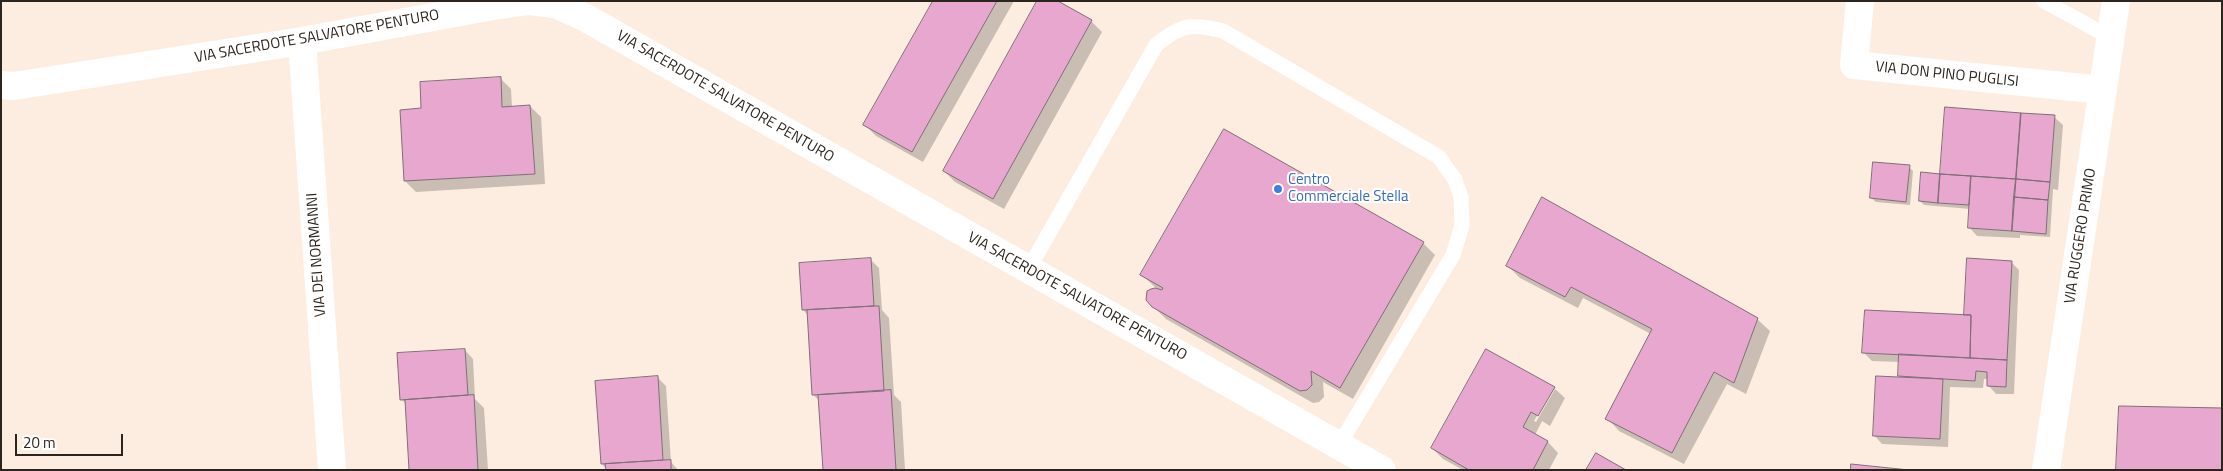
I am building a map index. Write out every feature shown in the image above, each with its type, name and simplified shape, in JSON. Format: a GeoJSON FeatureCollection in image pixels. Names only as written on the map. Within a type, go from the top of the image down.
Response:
{"type":"FeatureCollection","features":[{"type":"Feature","properties":{"kind":"street","name":"VIA SACERDOTE SALVATORE PENTURO"},"geometry":{"type":"LineString","coordinates":[[1,85],[14,86],[302,41],[493,6],[530,1],[558,5],[586,18],[1382,470]]}},
{"type":"Feature","properties":{"kind":"street","name":"VIA DON PINO PUGLISI"},"geometry":{"type":"LineString","coordinates":[[1860,1],[1854,66],[2103,90]]}},
{"type":"Feature","properties":{"kind":"street","name":"VIA RUGGERO PRIMO"},"geometry":{"type":"LineString","coordinates":[[2046,470],[2116,1]]}},
{"type":"Feature","properties":{"kind":"street","name":"VIA DEI NORMANNI"},"geometry":{"type":"LineString","coordinates":[[302,41],[332,470]]}},
{"type":"Feature","properties":{"kind":"lane"},"geometry":{"type":"LineString","coordinates":[[2044,1],[2111,38]]}},
{"type":"Feature","properties":{"kind":"lane"},"geometry":{"type":"LineString","coordinates":[[1028,270],[1156,45],[1174,30],[1198,25],[1222,31],[1439,157],[1455,180],[1460,198],[1462,225],[1453,255],[1339,445]]}},
{"type":"Feature","properties":{"kind":"building"},"geometry":{"type":"Polygon","coordinates":[[[933,1],[997,1],[912,152],[863,125],[933,1]]]}},
{"type":"Feature","properties":{"kind":"building"},"geometry":{"type":"Polygon","coordinates":[[[1037,1],[1058,1],[1092,20],[993,199],[943,171],[1037,1]]]}},
{"type":"Feature","properties":{"kind":"building"},"geometry":{"type":"Polygon","coordinates":[[[501,77],[502,107],[530,105],[535,174],[404,181],[400,110],[421,108],[420,82],[501,77]]]}},
{"type":"Feature","properties":{"kind":"building"},"geometry":{"type":"Polygon","coordinates":[[[1945,107],[2021,113],[2016,179],[1940,174],[1945,107]]]}},
{"type":"Feature","properties":{"kind":"building"},"geometry":{"type":"Polygon","coordinates":[[[2021,113],[2055,115],[2050,182],[2016,179],[2021,113]]]}},
{"type":"Feature","properties":{"kind":"building"},"geometry":{"type":"Polygon","coordinates":[[[1224,129],[1424,242],[1340,388],[1311,371],[1312,385],[1307,390],[1300,391],[1152,307],[1146,300],[1147,291],[1155,288],[1162,290],[1163,288],[1140,275],[1224,129]]]}},
{"type":"Feature","properties":{"kind":"building"},"geometry":{"type":"Polygon","coordinates":[[[1873,162],[1910,165],[1906,202],[1870,198],[1873,162]]]}},
{"type":"Feature","properties":{"kind":"building"},"geometry":{"type":"Polygon","coordinates":[[[1921,172],[1940,174],[1938,203],[1919,201],[1921,172]]]}},
{"type":"Feature","properties":{"kind":"building"},"geometry":{"type":"Polygon","coordinates":[[[1940,174],[1971,176],[1969,205],[1938,203],[1940,174]]]}},
{"type":"Feature","properties":{"kind":"building"},"geometry":{"type":"Polygon","coordinates":[[[1971,176],[2016,179],[2012,231],[1968,228],[1971,176]]]}},
{"type":"Feature","properties":{"kind":"building"},"geometry":{"type":"Polygon","coordinates":[[[2016,179],[2050,182],[2048,200],[2014,197],[2016,179]]]}},
{"type":"Feature","properties":{"kind":"building"},"geometry":{"type":"Polygon","coordinates":[[[1542,197],[1758,318],[1734,383],[1714,372],[1672,453],[1605,419],[1652,329],[1571,287],[1565,297],[1506,266],[1542,197]]]}},
{"type":"Feature","properties":{"kind":"building"},"geometry":{"type":"Polygon","coordinates":[[[2014,197],[2048,200],[2046,234],[2012,231],[2014,197]]]}},
{"type":"Feature","properties":{"kind":"building"},"geometry":{"type":"Polygon","coordinates":[[[871,258],[874,306],[802,310],[799,263],[871,258]]]}},
{"type":"Feature","properties":{"kind":"building"},"geometry":{"type":"Polygon","coordinates":[[[1967,258],[2012,261],[2007,360],[1970,358],[1971,315],[1964,315],[1967,258]]]}},
{"type":"Feature","properties":{"kind":"building"},"geometry":{"type":"Polygon","coordinates":[[[879,306],[884,391],[812,395],[807,310],[879,306]]]}},
{"type":"Feature","properties":{"kind":"building"},"geometry":{"type":"Polygon","coordinates":[[[1865,310],[1971,315],[1970,358],[1862,353],[1865,310]]]}},
{"type":"Feature","properties":{"kind":"building"},"geometry":{"type":"Polygon","coordinates":[[[465,349],[468,395],[400,400],[397,353],[465,349]]]}},
{"type":"Feature","properties":{"kind":"building"},"geometry":{"type":"Polygon","coordinates":[[[1486,349],[1555,387],[1538,416],[1531,412],[1523,427],[1548,441],[1533,470],[1469,470],[1431,448],[1486,349]]]}},
{"type":"Feature","properties":{"kind":"building"},"geometry":{"type":"Polygon","coordinates":[[[1899,354],[2007,360],[2006,387],[1987,386],[1987,372],[1976,371],[1975,381],[1898,376],[1899,354]]]}},
{"type":"Feature","properties":{"kind":"building"},"geometry":{"type":"Polygon","coordinates":[[[658,376],[663,460],[601,464],[595,381],[658,376]]]}},
{"type":"Feature","properties":{"kind":"building"},"geometry":{"type":"Polygon","coordinates":[[[1876,376],[1943,379],[1940,439],[1873,436],[1876,376]]]}},
{"type":"Feature","properties":{"kind":"building"},"geometry":{"type":"Polygon","coordinates":[[[891,390],[896,470],[823,470],[818,395],[891,390]]]}},
{"type":"Feature","properties":{"kind":"building"},"geometry":{"type":"Polygon","coordinates":[[[474,395],[478,470],[409,470],[405,400],[474,395]]]}},
{"type":"Feature","properties":{"kind":"building"},"geometry":{"type":"Polygon","coordinates":[[[2119,406],[2222,408],[2222,470],[2116,470],[2119,406]]]}},
{"type":"Feature","properties":{"kind":"building"},"geometry":{"type":"Polygon","coordinates":[[[1596,453],[1626,470],[1586,470],[1596,453]]]}},
{"type":"Feature","properties":{"kind":"building"},"geometry":{"type":"Polygon","coordinates":[[[671,460],[671,470],[606,470],[605,464],[671,460]]]}},
{"type":"Feature","properties":{"kind":"building"},"geometry":{"type":"Polygon","coordinates":[[[1851,464],[1909,470],[1851,470],[1851,464]]]}},
{"type":"Feature","properties":{"kind":"place","name":"Centro Commerciale Stella"},"geometry":{"type":"Point","coordinates":[1278,189]}}]}
